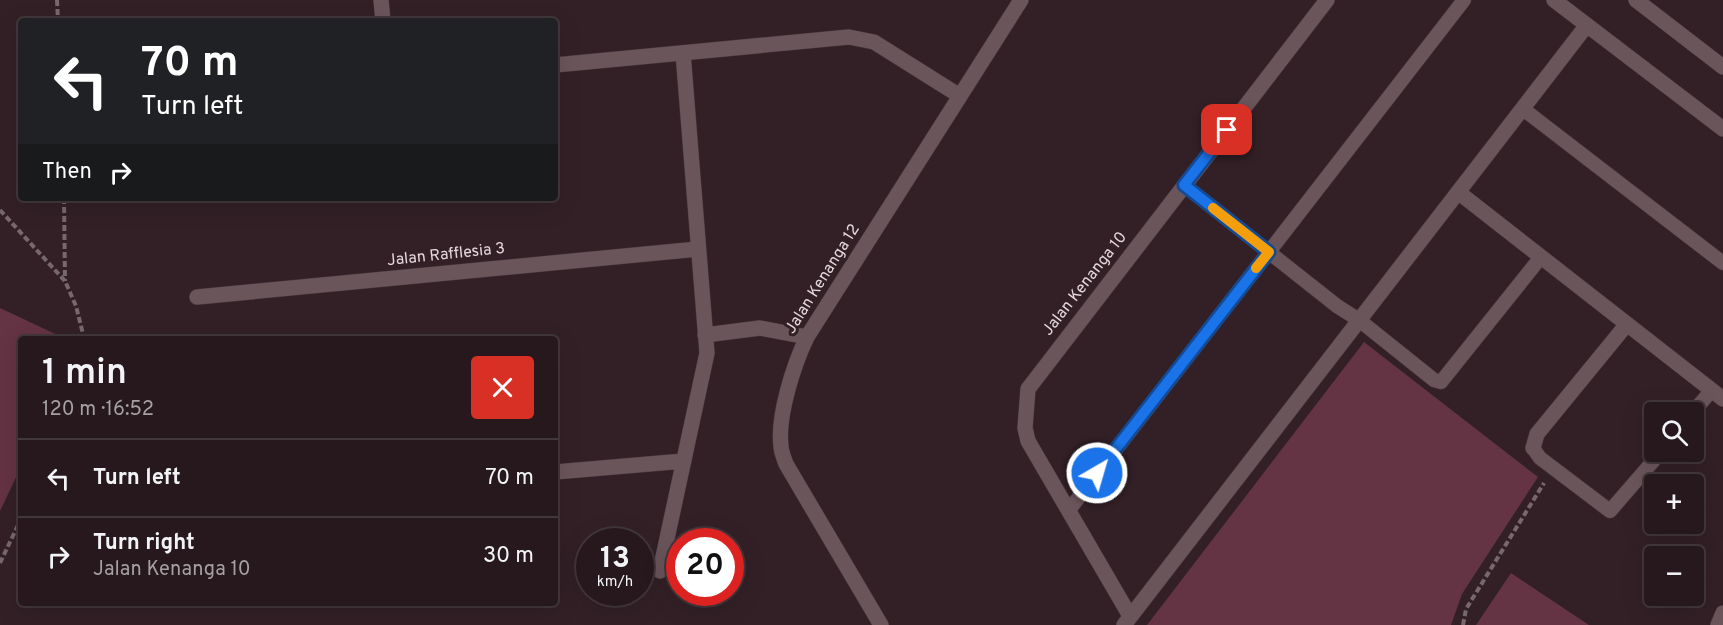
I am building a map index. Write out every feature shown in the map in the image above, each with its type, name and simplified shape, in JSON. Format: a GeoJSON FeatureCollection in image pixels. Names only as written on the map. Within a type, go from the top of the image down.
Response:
{"type":"FeatureCollection","features":[{"type":"Feature","properties":{"kind":"street"},"geometry":{"type":"LineString","coordinates":[[381,0],[382,18]]}},
{"type":"Feature","properties":{"kind":"street","name":"Jalan Kenanga 12"},"geometry":{"type":"LineString","coordinates":[[881,625],[786,464],[781,448],[780,429],[796,361],[807,337],[1021,0]]}},
{"type":"Feature","properties":{"kind":"street","name":"Jalan Kenanga 10"},"geometry":{"type":"LineString","coordinates":[[1127,621],[1069,510],[1028,441],[1025,428],[1028,389],[1327,0]]}},
{"type":"Feature","properties":{"kind":"street"},"geometry":{"type":"LineString","coordinates":[[1554,0],[1723,129]]}},
{"type":"Feature","properties":{"kind":"street"},"geometry":{"type":"LineString","coordinates":[[1636,0],[1723,67]]}},
{"type":"Feature","properties":{"kind":"street"},"geometry":{"type":"LineString","coordinates":[[1127,621],[1587,25]]}},
{"type":"Feature","properties":{"kind":"street"},"geometry":{"type":"LineString","coordinates":[[558,65],[849,37],[874,42],[894,52],[960,96]]}},
{"type":"Feature","properties":{"kind":"street"},"geometry":{"type":"LineString","coordinates":[[660,571],[705,364],[705,335],[683,53]]}},
{"type":"Feature","properties":{"kind":"street"},"geometry":{"type":"LineString","coordinates":[[1458,192],[1719,395]]}},
{"type":"Feature","properties":{"kind":"street","name":"Jalan Rafflesia 3"},"geometry":{"type":"LineString","coordinates":[[197,297],[698,249]]}},
{"type":"Feature","properties":{"kind":"street"},"geometry":{"type":"LineString","coordinates":[[1533,448],[1537,434],[1627,324]]}},
{"type":"Feature","properties":{"kind":"street"},"geometry":{"type":"LineString","coordinates":[[705,335],[760,328],[807,337]]}},
{"type":"Feature","properties":{"kind":"street"},"geometry":{"type":"LineString","coordinates":[[558,472],[684,460]]}},
{"type":"Feature","properties":{"kind":"street"},"geometry":{"type":"LineString","coordinates":[[1718,625],[1723,613]]}},
{"type":"Feature","properties":{"kind":"lane"},"geometry":{"type":"LineString","coordinates":[[1069,510],[1464,0]]}},
{"type":"Feature","properties":{"kind":"lane"},"geometry":{"type":"LineString","coordinates":[[1522,109],[1723,263]]}},
{"type":"Feature","properties":{"kind":"lane"},"geometry":{"type":"LineString","coordinates":[[1184,185],[1337,306],[1359,320],[1434,380],[1441,382],[1541,257]]}},
{"type":"Feature","properties":{"kind":"lane"},"geometry":{"type":"LineString","coordinates":[[1704,405],[1719,395]]}},
{"type":"Feature","properties":{"kind":"lane"},"geometry":{"type":"LineString","coordinates":[[1533,448],[1535,453],[1553,468],[1610,511],[1652,462]]}},
{"type":"Feature","properties":{"kind":"path"},"geometry":{"type":"LineString","coordinates":[[57,0],[58,18]]}},
{"type":"Feature","properties":{"kind":"path"},"geometry":{"type":"LineString","coordinates":[[64,201],[65,281]]}},
{"type":"Feature","properties":{"kind":"path"},"geometry":{"type":"LineString","coordinates":[[0,210],[65,281],[76,306],[83,336]]}},
{"type":"Feature","properties":{"kind":"path"},"geometry":{"type":"LineString","coordinates":[[1463,625],[1466,609],[1553,468]]}},
{"type":"Feature","properties":{"kind":"path"},"geometry":{"type":"LineString","coordinates":[[0,563],[18,525]]}},
{"type":"Feature","properties":{"kind":"shaded area"},"geometry":{"type":"Polygon","coordinates":[[[0,308],[60,336],[18,336],[18,473],[0,511],[0,308]]]}},
{"type":"Feature","properties":{"kind":"shaded area"},"geometry":{"type":"Polygon","coordinates":[[[1364,342],[1538,477],[1462,594],[1451,625],[1147,625],[1364,342]]]}},
{"type":"Feature","properties":{"kind":"shaded area"},"geometry":{"type":"Polygon","coordinates":[[[1511,573],[1589,625],[1476,625],[1511,573]]]}},
{"type":"Feature","properties":{"kind":"slow traffic"},"geometry":{"type":"LineString","coordinates":[[1213,208],[1269,252],[1256,268]]}},
{"type":"Feature","properties":{"kind":"route"},"geometry":{"type":"LineString","coordinates":[[1097,473],[1269,252],[1184,185],[1227,130]]}}]}
